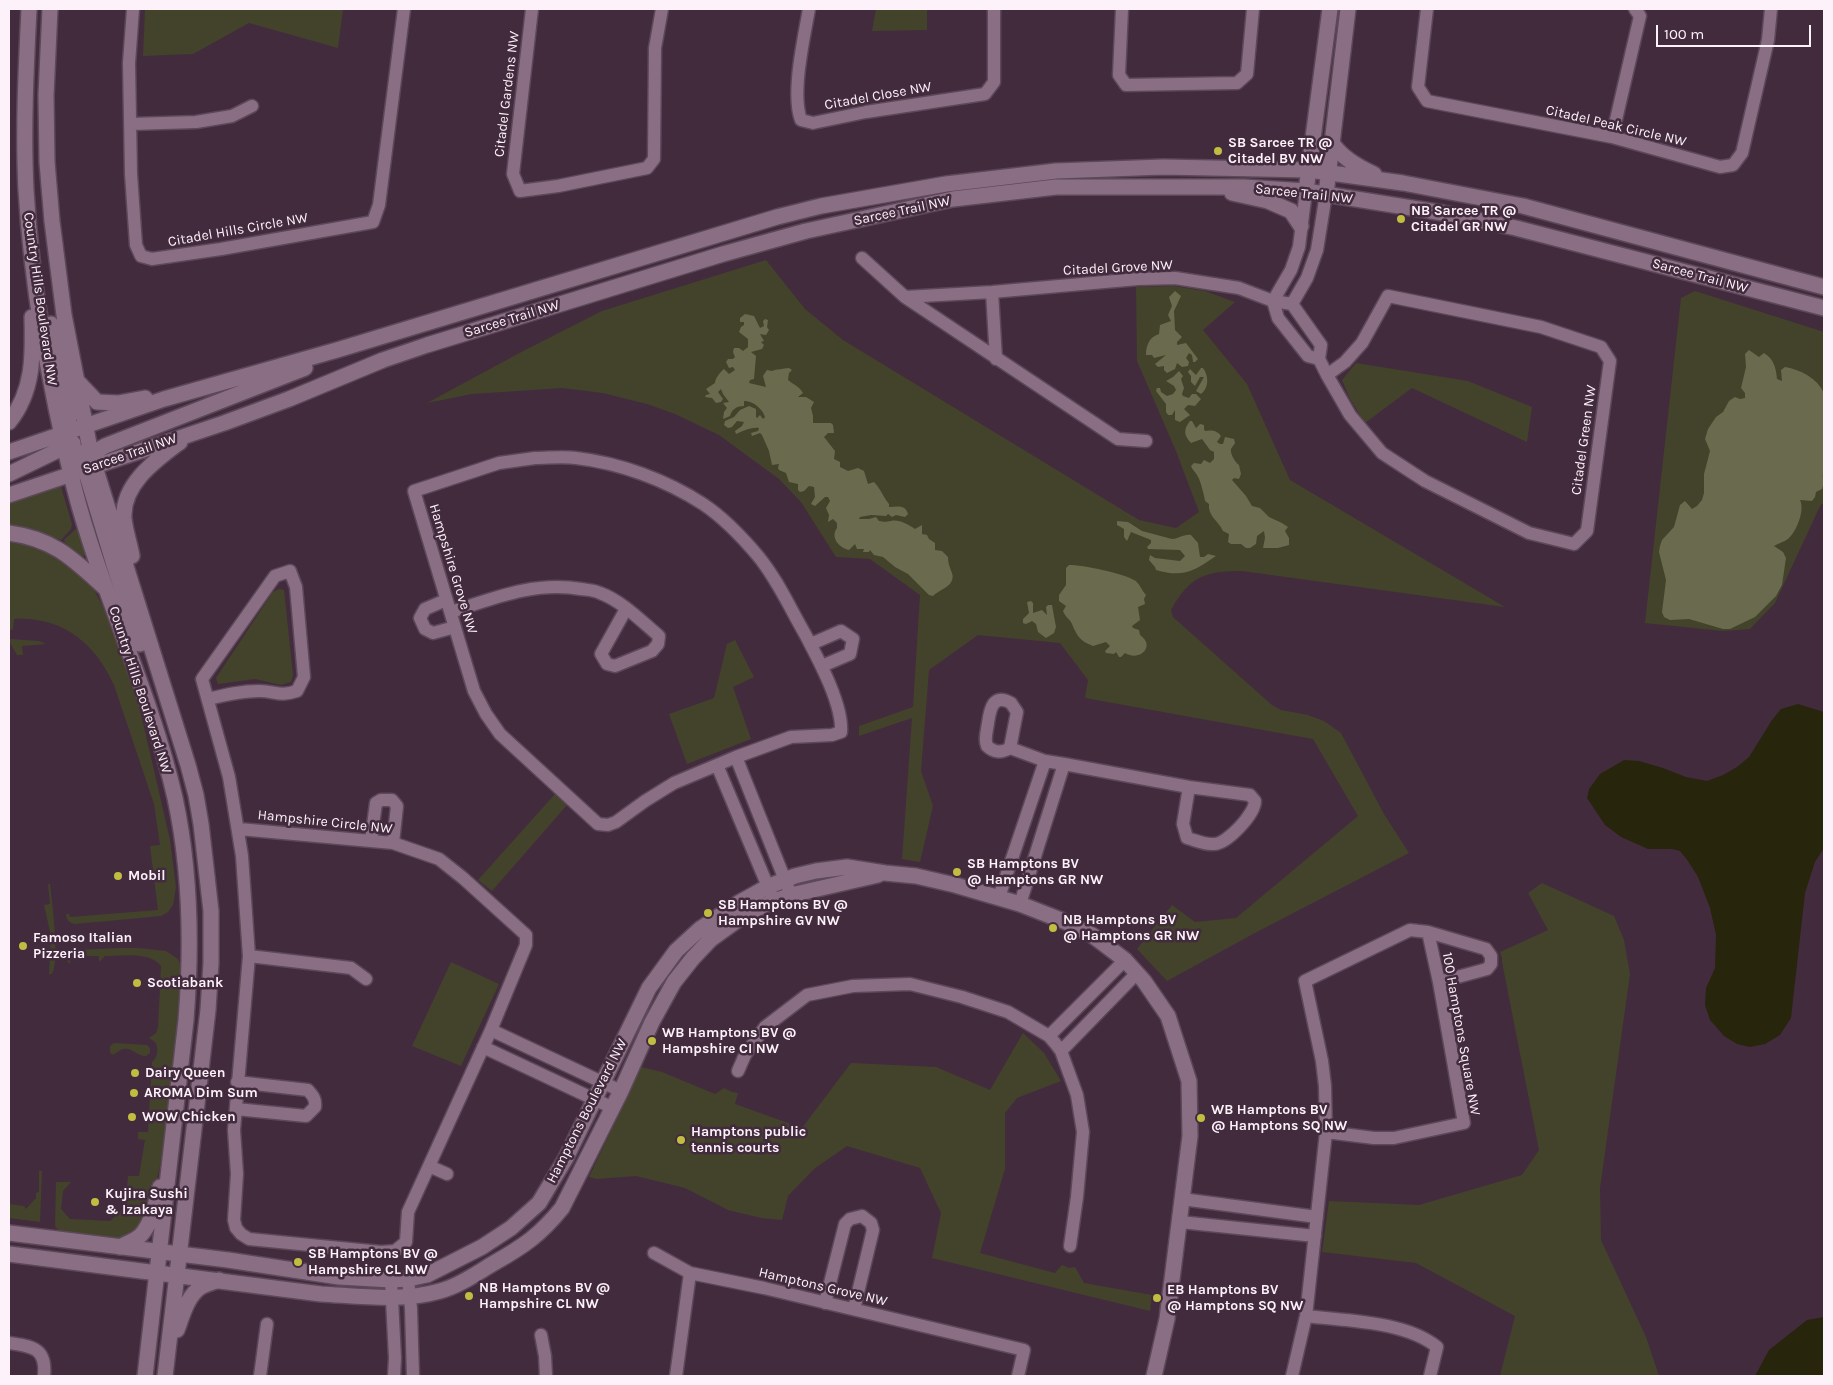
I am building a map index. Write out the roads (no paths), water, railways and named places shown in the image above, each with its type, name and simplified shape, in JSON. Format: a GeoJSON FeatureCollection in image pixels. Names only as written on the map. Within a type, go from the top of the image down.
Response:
{"type":"FeatureCollection","features":[{"type":"Feature","properties":{"kind":"main road","name":"Country Hills Boulevard NW"},"geometry":{"type":"LineString","coordinates":[[29,9],[26,81],[26,191],[35,283],[46,362],[72,437],[85,463],[142,614],[184,753],[196,795],[201,824],[211,911],[212,950],[208,1010],[165,1376]]}},
{"type":"Feature","properties":{"kind":"main road","name":"Country Hills Boulevard NW"},"geometry":{"type":"LineString","coordinates":[[50,9],[46,95],[47,162],[59,277],[77,381],[72,437],[85,463],[79,505],[106,589],[152,717],[166,765],[183,839],[188,880],[190,970],[145,1376]]}},
{"type":"Feature","properties":{"kind":"main road"},"geometry":{"type":"LineString","coordinates":[[1306,191],[1330,9]]}},
{"type":"Feature","properties":{"kind":"main road"},"geometry":{"type":"LineString","coordinates":[[1326,194],[1348,9]]}},
{"type":"Feature","properties":{"kind":"main road"},"geometry":{"type":"LineString","coordinates":[[1332,143],[1336,150],[1359,168],[1389,181]]}},
{"type":"Feature","properties":{"kind":"main road","name":"Sarcee Trail NW"},"geometry":{"type":"LineString","coordinates":[[9,452],[72,437],[164,399],[337,350],[768,219],[850,201],[946,184],[1056,170],[1162,167],[1309,170],[1389,181],[1523,206],[1824,287]]}},
{"type":"Feature","properties":{"kind":"main road","name":"Sarcee Trail NW"},"geometry":{"type":"LineString","coordinates":[[9,495],[85,463],[190,434],[289,399],[383,360],[426,345],[723,254],[806,231],[954,199],[1056,187],[1244,187],[1326,194],[1443,213],[1516,228],[1824,308]]}},
{"type":"Feature","properties":{"kind":"main road"},"geometry":{"type":"LineString","coordinates":[[1209,188],[1268,202],[1290,211],[1301,226]]}},
{"type":"Feature","properties":{"kind":"main road"},"geometry":{"type":"LineString","coordinates":[[9,474],[72,437],[52,328],[38,231],[26,191]]}},
{"type":"Feature","properties":{"kind":"main road"},"geometry":{"type":"LineString","coordinates":[[9,422],[22,402],[31,373],[32,313],[35,283]]}},
{"type":"Feature","properties":{"kind":"main road"},"geometry":{"type":"LineString","coordinates":[[184,753],[166,722],[115,568],[85,463],[114,442],[307,367],[337,350]]}},
{"type":"Feature","properties":{"kind":"main road"},"geometry":{"type":"LineString","coordinates":[[77,381],[96,402],[118,403],[146,398],[164,399]]}},
{"type":"Feature","properties":{"kind":"main road"},"geometry":{"type":"LineString","coordinates":[[142,614],[124,518],[125,507],[130,492],[147,469],[190,434]]}},
{"type":"Feature","properties":{"kind":"main road"},"geometry":{"type":"LineString","coordinates":[[9,534],[40,540],[57,548],[69,556],[106,589]]}},
{"type":"Feature","properties":{"kind":"main road","name":"Hamptons Boulevard NW"},"geometry":{"type":"LineString","coordinates":[[9,1233],[160,1251],[339,1277],[391,1280],[427,1275],[482,1247],[511,1228],[539,1202],[566,1158],[649,988],[676,951],[700,929],[740,902],[767,887],[785,879],[816,871],[847,867],[885,874],[916,876],[955,885],[1020,904],[1066,922],[1092,935],[1125,960],[1137,973],[1168,1016],[1188,1081],[1190,1136],[1167,1319],[1154,1376]]}},
{"type":"Feature","properties":{"kind":"main road","name":"Hamptons Boulevard NW"},"geometry":{"type":"LineString","coordinates":[[9,1254],[321,1294],[392,1297],[440,1292],[464,1281],[524,1246],[548,1225],[562,1208],[613,1108],[652,1022],[674,982],[710,940],[746,914],[791,895],[885,874]]}},
{"type":"Feature","properties":{"kind":"main road"},"geometry":{"type":"LineString","coordinates":[[120,1246],[140,1236],[146,1228],[153,1212],[172,1142]]}},
{"type":"Feature","properties":{"kind":"main road"},"geometry":{"type":"LineString","coordinates":[[169,1350],[185,1310],[196,1291],[218,1280]]}},
{"type":"Feature","properties":{"kind":"street","name":"Citadel Hills Circle NW"},"geometry":{"type":"LineString","coordinates":[[133,9],[129,63],[131,174],[136,245],[141,256],[152,259],[373,222],[379,205],[404,9]]}},
{"type":"Feature","properties":{"kind":"street","name":"Citadel Gardens NW"},"geometry":{"type":"LineString","coordinates":[[532,9],[512,174],[520,191],[558,186],[647,168],[654,159],[654,48],[662,9]]}},
{"type":"Feature","properties":{"kind":"street","name":"Citadel Close NW"},"geometry":{"type":"LineString","coordinates":[[809,9],[800,58],[797,110],[801,120],[813,123],[866,112],[985,94],[994,82],[994,9]]}},
{"type":"Feature","properties":{"kind":"street"},"geometry":{"type":"LineString","coordinates":[[1122,9],[1119,74],[1126,84],[1237,83],[1247,74],[1253,9]]}},
{"type":"Feature","properties":{"kind":"street","name":"Citadel Peak Circle NW"},"geometry":{"type":"LineString","coordinates":[[1427,9],[1418,87],[1427,102],[1612,137],[1720,167],[1732,165],[1742,153],[1768,40],[1771,9]]}},
{"type":"Feature","properties":{"kind":"street"},"geometry":{"type":"LineString","coordinates":[[1612,137],[1640,16],[1635,9]]}},
{"type":"Feature","properties":{"kind":"street"},"geometry":{"type":"LineString","coordinates":[[131,124],[196,122],[232,116],[252,106]]}},
{"type":"Feature","properties":{"kind":"street"},"geometry":{"type":"LineString","coordinates":[[1306,191],[1299,247],[1291,270],[1273,301],[1292,304],[1307,278],[1317,250],[1326,194]]}},
{"type":"Feature","properties":{"kind":"street"},"geometry":{"type":"LineString","coordinates":[[862,258],[905,297],[1118,439],[1146,441]]}},
{"type":"Feature","properties":{"kind":"street","name":"Citadel Grove NW"},"geometry":{"type":"LineString","coordinates":[[905,297],[992,292],[1138,279],[1175,278],[1239,288],[1273,301]]}},
{"type":"Feature","properties":{"kind":"street"},"geometry":{"type":"LineString","coordinates":[[992,292],[996,359]]}},
{"type":"Feature","properties":{"kind":"street","name":"Citadel Green NW"},"geometry":{"type":"LineString","coordinates":[[1292,304],[1321,346],[1319,359],[1327,375],[1350,415],[1382,453],[1425,481],[1530,534],[1574,544],[1587,531],[1610,361],[1601,347],[1541,327],[1388,296],[1362,343],[1345,362],[1327,375]]}},
{"type":"Feature","properties":{"kind":"street","name":"Citadel Green NW"},"geometry":{"type":"LineString","coordinates":[[1273,301],[1278,318],[1308,356],[1319,359]]}},
{"type":"Feature","properties":{"kind":"street","name":"Hampshire Grove NW"},"geometry":{"type":"LineString","coordinates":[[535,458],[575,458],[624,467],[670,486],[704,504],[735,531],[759,557],[776,582],[822,666],[842,719],[841,732],[832,735],[791,737],[736,757],[674,783],[644,801],[616,822],[608,825],[598,824],[500,734],[486,714],[474,691],[448,606],[414,491],[499,463],[535,458]]}},
{"type":"Feature","properties":{"kind":"street"},"geometry":{"type":"LineString","coordinates":[[208,699],[239,692],[261,691],[285,695],[297,691],[304,677],[296,587],[290,571],[275,576],[202,679],[229,777],[239,829]]}},
{"type":"Feature","properties":{"kind":"street"},"geometry":{"type":"LineString","coordinates":[[455,626],[433,633],[425,629],[420,618],[425,609],[537,587],[574,588],[600,592],[626,608],[658,636],[658,644],[652,651],[615,666],[607,664],[601,654],[626,608]]}},
{"type":"Feature","properties":{"kind":"street"},"geometry":{"type":"LineString","coordinates":[[811,644],[841,631],[853,639],[850,654],[822,666]]}},
{"type":"Feature","properties":{"kind":"street"},"geometry":{"type":"LineString","coordinates":[[1010,748],[1045,761],[1189,787],[1250,795],[1255,801],[1253,810],[1250,816],[1223,842],[1212,844],[1187,838],[1183,824],[1189,787]]}},
{"type":"Feature","properties":{"kind":"street"},"geometry":{"type":"LineString","coordinates":[[736,757],[791,895]]}},
{"type":"Feature","properties":{"kind":"street"},"geometry":{"type":"LineString","coordinates":[[999,898],[1045,761]]}},
{"type":"Feature","properties":{"kind":"street"},"geometry":{"type":"LineString","coordinates":[[1020,904],[1064,764]]}},
{"type":"Feature","properties":{"kind":"street"},"geometry":{"type":"LineString","coordinates":[[717,765],[774,902]]}},
{"type":"Feature","properties":{"kind":"street"},"geometry":{"type":"LineString","coordinates":[[371,840],[376,803],[381,800],[392,800],[397,806],[393,843]]}},
{"type":"Feature","properties":{"kind":"street","name":"Hampshire Circle NW"},"geometry":{"type":"LineString","coordinates":[[239,829],[393,843],[439,860],[463,878],[526,935],[526,945],[491,1030],[408,1212],[406,1242],[395,1251],[382,1252],[249,1239],[240,1234],[236,1228],[234,1220],[237,1174],[234,1130],[249,956],[239,829]]}},
{"type":"Feature","properties":{"kind":"street"},"geometry":{"type":"LineString","coordinates":[[1292,1376],[1306,1316],[1326,1132],[1325,1086],[1322,1061],[1305,981],[1402,932],[1410,930],[1428,932],[1486,949],[1491,956],[1491,964],[1486,969],[1440,982]]}},
{"type":"Feature","properties":{"kind":"street","name":"100 Hamptons Square NW"},"geometry":{"type":"LineString","coordinates":[[1326,1132],[1374,1138],[1394,1138],[1464,1123],[1440,982],[1428,932]]}},
{"type":"Feature","properties":{"kind":"street"},"geometry":{"type":"LineString","coordinates":[[249,956],[351,968],[366,979]]}},
{"type":"Feature","properties":{"kind":"street"},"geometry":{"type":"LineString","coordinates":[[1049,1036],[1125,960]]}},
{"type":"Feature","properties":{"kind":"street"},"geometry":{"type":"LineString","coordinates":[[1061,1051],[1137,973]]}},
{"type":"Feature","properties":{"kind":"street"},"geometry":{"type":"LineString","coordinates":[[738,1071],[745,1055],[765,1027],[807,996],[853,986],[910,984],[962,997],[1008,1012],[1049,1036],[1061,1051],[1077,1095],[1084,1132],[1070,1246]]}},
{"type":"Feature","properties":{"kind":"street"},"geometry":{"type":"LineString","coordinates":[[491,1030],[621,1091]]}},
{"type":"Feature","properties":{"kind":"street"},"geometry":{"type":"LineString","coordinates":[[483,1047],[613,1108]]}},
{"type":"Feature","properties":{"kind":"street"},"geometry":{"type":"LineString","coordinates":[[236,1109],[306,1116],[315,1107],[314,1096],[308,1090],[237,1082]]}},
{"type":"Feature","properties":{"kind":"street"},"geometry":{"type":"LineString","coordinates":[[428,1166],[447,1174]]}},
{"type":"Feature","properties":{"kind":"street"},"geometry":{"type":"LineString","coordinates":[[1182,1199],[1317,1217]]}},
{"type":"Feature","properties":{"kind":"street"},"geometry":{"type":"LineString","coordinates":[[825,1303],[845,1224],[850,1219],[862,1216],[871,1223],[872,1230],[854,1309]]}},
{"type":"Feature","properties":{"kind":"street"},"geometry":{"type":"LineString","coordinates":[[1180,1222],[1315,1236]]}},
{"type":"Feature","properties":{"kind":"street","name":"Hamptons Grove NW"},"geometry":{"type":"LineString","coordinates":[[654,1253],[690,1273],[854,1309],[1024,1350],[1018,1376]]}},
{"type":"Feature","properties":{"kind":"street"},"geometry":{"type":"LineString","coordinates":[[676,1376],[690,1273]]}},
{"type":"Feature","properties":{"kind":"street"},"geometry":{"type":"LineString","coordinates":[[408,1279],[413,1376]]}},
{"type":"Feature","properties":{"kind":"street"},"geometry":{"type":"LineString","coordinates":[[391,1280],[394,1376]]}},
{"type":"Feature","properties":{"kind":"street"},"geometry":{"type":"LineString","coordinates":[[1306,1316],[1401,1328],[1430,1341],[1437,1346],[1430,1376]]}},
{"type":"Feature","properties":{"kind":"street"},"geometry":{"type":"LineString","coordinates":[[260,1376],[266,1324]]}},
{"type":"Feature","properties":{"kind":"street"},"geometry":{"type":"LineString","coordinates":[[541,1335],[546,1376]]}},
{"type":"Feature","properties":{"kind":"street"},"geometry":{"type":"LineString","coordinates":[[9,1343],[27,1345],[37,1350],[45,1363],[44,1376]]}},
{"type":"Feature","properties":{"kind":"place","name":"SB Sarcee TR @ Citadel BV NW"},"geometry":{"type":"Point","coordinates":[1218,151]}},
{"type":"Feature","properties":{"kind":"place","name":"NB Sarcee TR @ Citadel GR NW"},"geometry":{"type":"Point","coordinates":[1401,219]}},
{"type":"Feature","properties":{"kind":"place","name":"SB Hamptons BV @ Hamptons GR NW"},"geometry":{"type":"Point","coordinates":[957,872]}},
{"type":"Feature","properties":{"kind":"place","name":"Mobil"},"geometry":{"type":"Point","coordinates":[118,876]}},
{"type":"Feature","properties":{"kind":"place","name":"SB Hamptons BV @ Hampshire GV NW"},"geometry":{"type":"Point","coordinates":[708,913]}},
{"type":"Feature","properties":{"kind":"place","name":"NB Hamptons BV @ Hamptons GR NW"},"geometry":{"type":"Point","coordinates":[1053,928]}},
{"type":"Feature","properties":{"kind":"place","name":"Famoso Italian Pizzeria"},"geometry":{"type":"Point","coordinates":[23,946]}},
{"type":"Feature","properties":{"kind":"place","name":"Scotiabank"},"geometry":{"type":"Point","coordinates":[137,983]}},
{"type":"Feature","properties":{"kind":"place","name":"WB Hamptons BV @ Hampshire CI NW"},"geometry":{"type":"Point","coordinates":[652,1041]}},
{"type":"Feature","properties":{"kind":"place","name":"Dairy Queen"},"geometry":{"type":"Point","coordinates":[135,1073]}},
{"type":"Feature","properties":{"kind":"place","name":"AROMA Dim Sum"},"geometry":{"type":"Point","coordinates":[134,1093]}},
{"type":"Feature","properties":{"kind":"place","name":"WOW Chicken"},"geometry":{"type":"Point","coordinates":[132,1117]}},
{"type":"Feature","properties":{"kind":"place","name":"WB Hamptons BV @ Hamptons SQ NW"},"geometry":{"type":"Point","coordinates":[1201,1118]}},
{"type":"Feature","properties":{"kind":"place","name":"Hamptons public tennis courts"},"geometry":{"type":"Point","coordinates":[681,1140]}},
{"type":"Feature","properties":{"kind":"place","name":"Kujira Sushi & Izakaya"},"geometry":{"type":"Point","coordinates":[95,1202]}},
{"type":"Feature","properties":{"kind":"place","name":"SB Hamptons BV @ Hampshire CL NW"},"geometry":{"type":"Point","coordinates":[298,1262]}},
{"type":"Feature","properties":{"kind":"place","name":"NB Hamptons BV @ Hampshire CL NW"},"geometry":{"type":"Point","coordinates":[469,1296]}},
{"type":"Feature","properties":{"kind":"place","name":"EB Hamptons BV @ Hamptons SQ NW"},"geometry":{"type":"Point","coordinates":[1157,1298]}}]}
